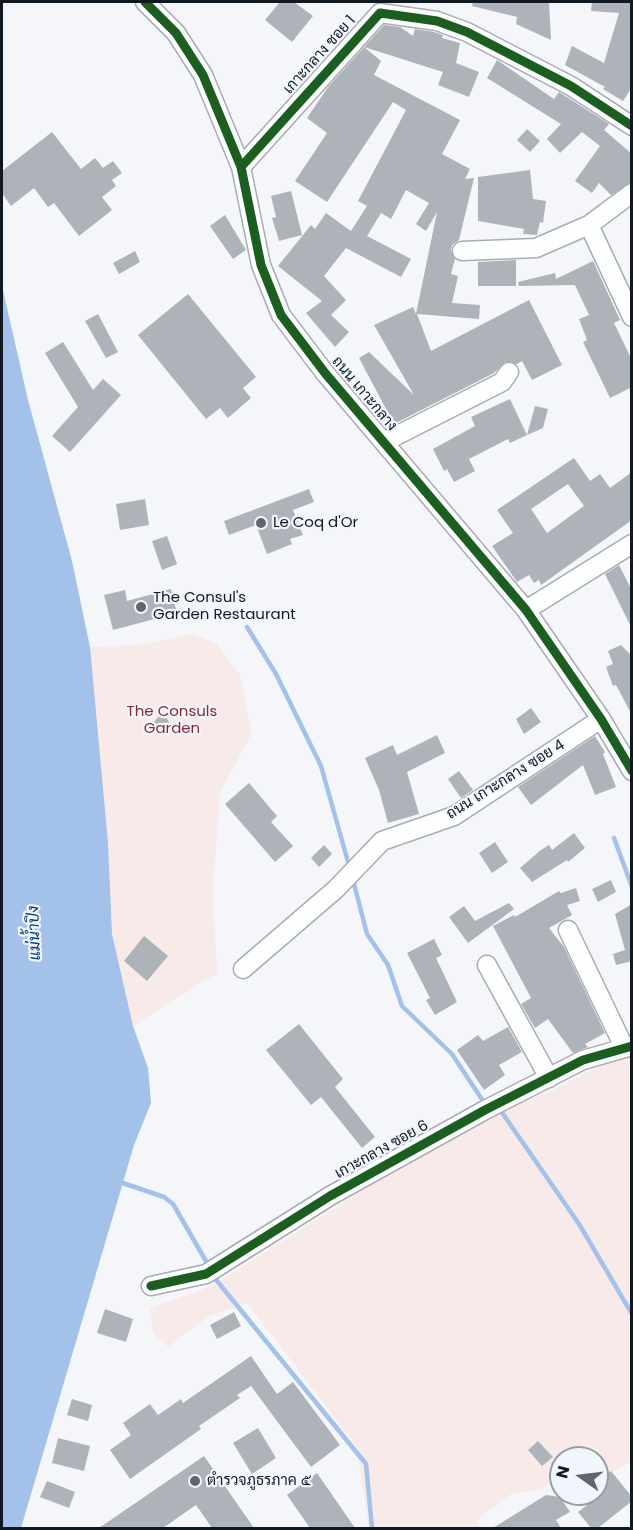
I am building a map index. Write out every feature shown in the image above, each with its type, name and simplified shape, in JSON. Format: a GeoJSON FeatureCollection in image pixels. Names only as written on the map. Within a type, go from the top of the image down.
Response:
{"type":"FeatureCollection","features":[{"type":"Feature","properties":{"kind":"street","name":"ถนน เกาะกลาง"},"geometry":{"type":"LineString","coordinates":[[145,2],[159,13],[195,59],[242,166],[261,265],[281,315],[326,373],[526,610],[601,719],[632,771]]}},
{"type":"Feature","properties":{"kind":"street","name":"เกาะกลาง ซอย 1"},"geometry":{"type":"LineString","coordinates":[[242,166],[380,13],[436,21],[467,32],[571,86],[632,126]]}},
{"type":"Feature","properties":{"kind":"street"},"geometry":{"type":"LineString","coordinates":[[462,251],[536,248],[588,225],[632,193]]}},
{"type":"Feature","properties":{"kind":"street"},"geometry":{"type":"LineString","coordinates":[[588,225],[632,317]]}},
{"type":"Feature","properties":{"kind":"street"},"geometry":{"type":"LineString","coordinates":[[384,442],[502,382],[509,372]]}},
{"type":"Feature","properties":{"kind":"street"},"geometry":{"type":"LineString","coordinates":[[526,610],[632,544]]}},
{"type":"Feature","properties":{"kind":"street","name":"ถนน เกาะกลาง ซอย 4"},"geometry":{"type":"LineString","coordinates":[[243,969],[352,874],[382,842],[454,816],[601,719]]}},
{"type":"Feature","properties":{"kind":"street"},"geometry":{"type":"LineString","coordinates":[[568,930],[628,1047]]}},
{"type":"Feature","properties":{"kind":"street"},"geometry":{"type":"LineString","coordinates":[[487,965],[549,1078]]}},
{"type":"Feature","properties":{"kind":"street","name":"เกาะกลาง ซอย 6"},"geometry":{"type":"LineString","coordinates":[[151,1286],[212,1270],[330,1196],[549,1078],[583,1060],[628,1047]]}},
{"type":"Feature","properties":{"kind":"green space","name":"The Consuls Garden"},"geometry":{"type":"Polygon","coordinates":[[[193,634],[217,644],[240,675],[252,733],[220,792],[213,889],[217,973],[133,1026],[112,934],[108,842],[90,647],[139,645],[193,634]]]}},
{"type":"Feature","properties":{"kind":"green space"},"geometry":{"type":"Polygon","coordinates":[[[631,1058],[631,1461],[609,1474],[609,1446],[549,1446],[549,1485],[542,1489],[511,1494],[476,1521],[481,1528],[369,1528],[356,1445],[247,1303],[209,1316],[168,1347],[153,1333],[150,1308],[212,1286],[360,1192],[510,1108],[551,1091],[595,1068],[631,1058]]]}},
{"type":"Feature","properties":{"kind":"water","name":"แม่น้ำปิง"},"geometry":{"type":"Polygon","coordinates":[[[2,286],[28,400],[72,561],[90,647],[108,842],[112,934],[133,1026],[148,1068],[151,1103],[134,1145],[21,1528],[2,1528],[2,286]]]}},
{"type":"Feature","properties":{"kind":"building"},"geometry":{"type":"Polygon","coordinates":[[[280,2],[294,2],[313,16],[292,42],[265,20],[280,2]]]}},
{"type":"Feature","properties":{"kind":"building"},"geometry":{"type":"Polygon","coordinates":[[[473,2],[549,2],[551,40],[516,24],[517,17],[472,6],[473,2]]]}},
{"type":"Feature","properties":{"kind":"building"},"geometry":{"type":"Polygon","coordinates":[[[592,2],[632,2],[632,87],[623,101],[603,89],[605,87],[565,65],[572,46],[604,63],[619,13],[591,11],[592,2]]]}},
{"type":"Feature","properties":{"kind":"building"},"geometry":{"type":"Polygon","coordinates":[[[384,25],[400,27],[413,36],[415,29],[434,32],[443,35],[442,38],[460,43],[456,63],[479,72],[469,97],[438,85],[443,72],[364,47],[384,25]]]}},
{"type":"Feature","properties":{"kind":"building"},"geometry":{"type":"Polygon","coordinates":[[[364,47],[381,61],[374,75],[460,120],[442,154],[470,169],[465,179],[474,178],[459,240],[452,245],[451,251],[455,259],[451,274],[458,276],[452,303],[480,305],[479,319],[417,314],[431,351],[529,300],[562,365],[532,380],[522,361],[517,364],[505,362],[494,373],[394,424],[359,358],[369,352],[414,395],[374,325],[413,307],[416,314],[437,212],[426,231],[416,224],[429,203],[406,190],[391,219],[381,213],[367,236],[411,259],[401,277],[346,248],[324,276],[346,300],[331,315],[349,332],[335,347],[306,313],[322,301],[278,266],[311,225],[315,229],[326,213],[351,231],[367,206],[358,201],[406,110],[393,102],[327,202],[295,181],[327,133],[307,118],[328,87],[364,47]]]}},
{"type":"Feature","properties":{"kind":"building"},"geometry":{"type":"Polygon","coordinates":[[[497,60],[554,99],[559,92],[609,124],[604,130],[632,154],[632,182],[611,195],[599,183],[592,193],[575,181],[600,146],[582,132],[560,153],[547,139],[561,124],[487,78],[497,60]]]}},
{"type":"Feature","properties":{"kind":"building"},"geometry":{"type":"Polygon","coordinates":[[[527,129],[540,141],[530,152],[517,140],[527,129]]]}},
{"type":"Feature","properties":{"kind":"building"},"geometry":{"type":"Polygon","coordinates":[[[52,132],[81,169],[95,158],[103,168],[113,161],[122,173],[112,180],[116,186],[102,197],[112,210],[79,236],[54,203],[48,207],[34,188],[11,206],[2,193],[2,171],[52,132]]]}},
{"type":"Feature","properties":{"kind":"building"},"geometry":{"type":"Polygon","coordinates":[[[530,170],[533,199],[546,201],[543,223],[540,222],[537,235],[523,234],[524,229],[478,221],[478,177],[530,170]]]}},
{"type":"Feature","properties":{"kind":"building"},"geometry":{"type":"Polygon","coordinates":[[[291,191],[302,235],[279,241],[272,218],[276,217],[271,196],[291,191]]]}},
{"type":"Feature","properties":{"kind":"building"},"geometry":{"type":"Polygon","coordinates":[[[225,215],[246,250],[233,259],[210,226],[225,215]]]}},
{"type":"Feature","properties":{"kind":"building"},"geometry":{"type":"Polygon","coordinates":[[[135,251],[140,262],[119,274],[113,263],[135,251]]]}},
{"type":"Feature","properties":{"kind":"building"},"geometry":{"type":"Polygon","coordinates":[[[516,260],[516,286],[478,286],[478,262],[516,260]]]}},
{"type":"Feature","properties":{"kind":"building"},"geometry":{"type":"Polygon","coordinates":[[[593,261],[620,320],[614,323],[632,360],[632,387],[610,398],[583,342],[587,340],[579,319],[589,315],[575,285],[519,286],[518,282],[555,273],[556,279],[593,261]]]}},
{"type":"Feature","properties":{"kind":"building"},"geometry":{"type":"Polygon","coordinates":[[[188,294],[256,377],[243,388],[251,398],[228,418],[220,408],[206,419],[138,335],[188,294]]]}},
{"type":"Feature","properties":{"kind":"building"},"geometry":{"type":"Polygon","coordinates":[[[98,314],[118,352],[106,358],[85,321],[98,314]]]}},
{"type":"Feature","properties":{"kind":"building"},"geometry":{"type":"Polygon","coordinates":[[[63,342],[93,390],[103,379],[121,395],[70,452],[52,436],[78,407],[45,353],[63,342]]]}},
{"type":"Feature","properties":{"kind":"building"},"geometry":{"type":"Polygon","coordinates":[[[510,399],[527,435],[510,443],[508,439],[469,459],[475,471],[454,482],[447,469],[444,471],[433,449],[475,426],[471,417],[510,399]]]}},
{"type":"Feature","properties":{"kind":"building"},"geometry":{"type":"Polygon","coordinates":[[[535,406],[548,409],[543,428],[527,435],[535,406]]]}},
{"type":"Feature","properties":{"kind":"building"},"geometry":{"type":"Polygon","coordinates":[[[574,458],[590,481],[600,474],[610,488],[632,472],[632,520],[541,585],[539,580],[534,583],[529,575],[517,582],[492,546],[513,533],[497,510],[574,458]],[[568,484],[531,509],[547,533],[584,506],[568,484]]]}},
{"type":"Feature","properties":{"kind":"building","name":"Le Coq d'Or"},"geometry":{"type":"Polygon","coordinates":[[[309,489],[314,502],[293,510],[303,535],[290,539],[292,544],[267,554],[256,525],[229,535],[224,521],[309,489]]]}},
{"type":"Feature","properties":{"kind":"building"},"geometry":{"type":"Polygon","coordinates":[[[145,499],[149,525],[120,530],[116,504],[145,499]]]}},
{"type":"Feature","properties":{"kind":"building"},"geometry":{"type":"Polygon","coordinates":[[[167,536],[177,564],[162,570],[152,541],[167,536]]]}},
{"type":"Feature","properties":{"kind":"building"},"geometry":{"type":"Polygon","coordinates":[[[619,565],[632,591],[632,629],[605,574],[619,565]]]}},
{"type":"Feature","properties":{"kind":"building","name":"The Consul's Garden Restaurant"},"geometry":{"type":"Polygon","coordinates":[[[171,589],[177,613],[113,630],[104,595],[125,590],[127,601],[171,589]]]}},
{"type":"Feature","properties":{"kind":"building"},"geometry":{"type":"Polygon","coordinates":[[[621,645],[632,656],[632,715],[616,685],[613,686],[606,667],[613,664],[608,651],[621,645]]]}},
{"type":"Feature","properties":{"kind":"building"},"geometry":{"type":"Polygon","coordinates":[[[531,708],[541,722],[524,734],[516,719],[531,708]]]}},
{"type":"Feature","properties":{"kind":"building"},"geometry":{"type":"Polygon","coordinates":[[[159,716],[165,716],[169,722],[167,729],[159,729],[154,722],[159,716]]]}},
{"type":"Feature","properties":{"kind":"building"},"geometry":{"type":"Polygon","coordinates":[[[437,735],[445,753],[407,772],[419,814],[388,823],[379,790],[365,758],[393,745],[397,755],[437,735]]]}},
{"type":"Feature","properties":{"kind":"building"},"geometry":{"type":"Polygon","coordinates":[[[595,736],[605,752],[603,754],[616,787],[595,795],[583,765],[531,805],[518,787],[595,736]]]}},
{"type":"Feature","properties":{"kind":"building"},"geometry":{"type":"Polygon","coordinates":[[[459,771],[473,790],[461,798],[448,779],[459,771]]]}},
{"type":"Feature","properties":{"kind":"building"},"geometry":{"type":"Polygon","coordinates":[[[249,783],[277,816],[271,822],[293,846],[275,862],[225,804],[249,783]]]}},
{"type":"Feature","properties":{"kind":"building"},"geometry":{"type":"Polygon","coordinates":[[[574,833],[585,848],[568,862],[567,860],[532,882],[520,868],[541,850],[549,845],[552,850],[574,833]]]}},
{"type":"Feature","properties":{"kind":"building"},"geometry":{"type":"Polygon","coordinates":[[[495,842],[508,862],[492,873],[479,853],[495,842]]]}},
{"type":"Feature","properties":{"kind":"building"},"geometry":{"type":"Polygon","coordinates":[[[324,845],[332,854],[319,867],[311,858],[324,845]]]}},
{"type":"Feature","properties":{"kind":"building"},"geometry":{"type":"Polygon","coordinates":[[[611,880],[616,892],[598,902],[592,889],[611,880]]]}},
{"type":"Feature","properties":{"kind":"building"},"geometry":{"type":"Polygon","coordinates":[[[576,888],[580,901],[567,905],[572,915],[549,928],[564,947],[605,1033],[585,1044],[588,1047],[573,1053],[548,1019],[535,1028],[521,1004],[531,998],[493,926],[514,915],[515,917],[559,891],[561,893],[576,888]]]}},
{"type":"Feature","properties":{"kind":"building"},"geometry":{"type":"Polygon","coordinates":[[[509,903],[514,909],[468,943],[449,917],[464,906],[475,921],[509,903]]]}},
{"type":"Feature","properties":{"kind":"building"},"geometry":{"type":"Polygon","coordinates":[[[632,904],[632,961],[616,965],[613,954],[625,950],[615,914],[632,904]]]}},
{"type":"Feature","properties":{"kind":"building"},"geometry":{"type":"Polygon","coordinates":[[[144,936],[168,956],[147,981],[124,961],[144,936]]]}},
{"type":"Feature","properties":{"kind":"building"},"geometry":{"type":"Polygon","coordinates":[[[434,939],[442,955],[436,958],[457,1002],[435,1015],[426,1000],[430,998],[407,953],[434,939]]]}},
{"type":"Feature","properties":{"kind":"building"},"geometry":{"type":"Polygon","coordinates":[[[299,1024],[343,1079],[335,1087],[375,1137],[362,1148],[321,1097],[311,1105],[266,1050],[299,1024]]]}},
{"type":"Feature","properties":{"kind":"building"},"geometry":{"type":"Polygon","coordinates":[[[508,1027],[522,1052],[499,1065],[505,1075],[484,1090],[457,1050],[478,1035],[483,1041],[508,1027]]]}},
{"type":"Feature","properties":{"kind":"building"},"geometry":{"type":"Polygon","coordinates":[[[105,1309],[133,1319],[126,1342],[97,1333],[105,1309]]]}},
{"type":"Feature","properties":{"kind":"building"},"geometry":{"type":"Polygon","coordinates":[[[234,1312],[241,1326],[217,1339],[210,1325],[234,1312]]]}},
{"type":"Feature","properties":{"kind":"building"},"geometry":{"type":"Polygon","coordinates":[[[251,1356],[277,1394],[293,1382],[340,1445],[311,1467],[251,1386],[237,1395],[240,1398],[199,1426],[201,1429],[130,1479],[110,1450],[131,1435],[123,1423],[150,1404],[158,1415],[181,1399],[183,1403],[251,1356]]]}},
{"type":"Feature","properties":{"kind":"building"},"geometry":{"type":"Polygon","coordinates":[[[72,1399],[92,1405],[88,1421],[67,1415],[72,1399]]]}},
{"type":"Feature","properties":{"kind":"building"},"geometry":{"type":"Polygon","coordinates":[[[258,1428],[276,1458],[252,1474],[233,1443],[258,1428]]]}},
{"type":"Feature","properties":{"kind":"building"},"geometry":{"type":"Polygon","coordinates":[[[58,1438],[90,1446],[84,1471],[52,1463],[58,1438]]]}},
{"type":"Feature","properties":{"kind":"building"},"geometry":{"type":"Polygon","coordinates":[[[538,1441],[549,1453],[549,1460],[542,1466],[528,1450],[538,1441]]]}},
{"type":"Feature","properties":{"kind":"building","name":"ตำรวจภูธรภาค ๕"},"geometry":{"type":"Polygon","coordinates":[[[204,1456],[254,1528],[212,1528],[196,1505],[163,1528],[99,1528],[204,1456]]]}},
{"type":"Feature","properties":{"kind":"building"},"geometry":{"type":"Polygon","coordinates":[[[611,1471],[632,1497],[632,1501],[598,1528],[591,1528],[578,1512],[586,1506],[609,1506],[609,1473],[611,1471]]]}},
{"type":"Feature","properties":{"kind":"building"},"geometry":{"type":"Polygon","coordinates":[[[317,1473],[355,1528],[310,1528],[287,1495],[317,1473]]]}},
{"type":"Feature","properties":{"kind":"building"},"geometry":{"type":"Polygon","coordinates":[[[47,1481],[75,1492],[69,1508],[40,1497],[47,1481]]]}},
{"type":"Feature","properties":{"kind":"building"},"geometry":{"type":"Polygon","coordinates":[[[546,1495],[549,1495],[549,1506],[566,1506],[570,1512],[556,1520],[561,1528],[493,1528],[546,1495]]]}},
{"type":"Feature","properties":{"kind":"waterway"},"geometry":{"type":"LineString","coordinates":[[247,627],[276,674],[321,766],[350,869]]}},
{"type":"Feature","properties":{"kind":"waterway"},"geometry":{"type":"LineString","coordinates":[[614,838],[632,887]]}},
{"type":"Feature","properties":{"kind":"waterway"},"geometry":{"type":"LineString","coordinates":[[353,880],[367,934],[388,965],[402,1006],[452,1054],[485,1104]]}},
{"type":"Feature","properties":{"kind":"waterway"},"geometry":{"type":"LineString","coordinates":[[501,1111],[579,1224],[632,1314]]}},
{"type":"Feature","properties":{"kind":"waterway"},"geometry":{"type":"LineString","coordinates":[[117,1181],[164,1197],[173,1204],[210,1268]]}},
{"type":"Feature","properties":{"kind":"waterway"},"geometry":{"type":"LineString","coordinates":[[213,1276],[366,1464],[372,1528]]}},
{"type":"Feature","properties":{"kind":"cycle path"},"geometry":{"type":"LineString","coordinates":[[145,2],[176,33],[203,75],[241,167],[261,265],[281,315],[325,373],[526,610],[601,719],[632,771]]}},
{"type":"Feature","properties":{"kind":"cycle path"},"geometry":{"type":"LineString","coordinates":[[241,167],[380,13],[437,21],[467,32],[571,86],[632,126]]}},
{"type":"Feature","properties":{"kind":"cycle path"},"geometry":{"type":"LineString","coordinates":[[151,1286],[206,1274],[330,1196],[485,1110],[583,1060],[632,1046]]}},
{"type":"Feature","properties":{"kind":"place","name":"Le Coq d'Or"},"geometry":{"type":"Point","coordinates":[261,523]}},
{"type":"Feature","properties":{"kind":"place","name":"The Consul's Garden Restaurant"},"geometry":{"type":"Point","coordinates":[141,607]}},
{"type":"Feature","properties":{"kind":"place","name":"ตำรวจภูธรภาค ๕"},"geometry":{"type":"Point","coordinates":[195,1481]}}]}
